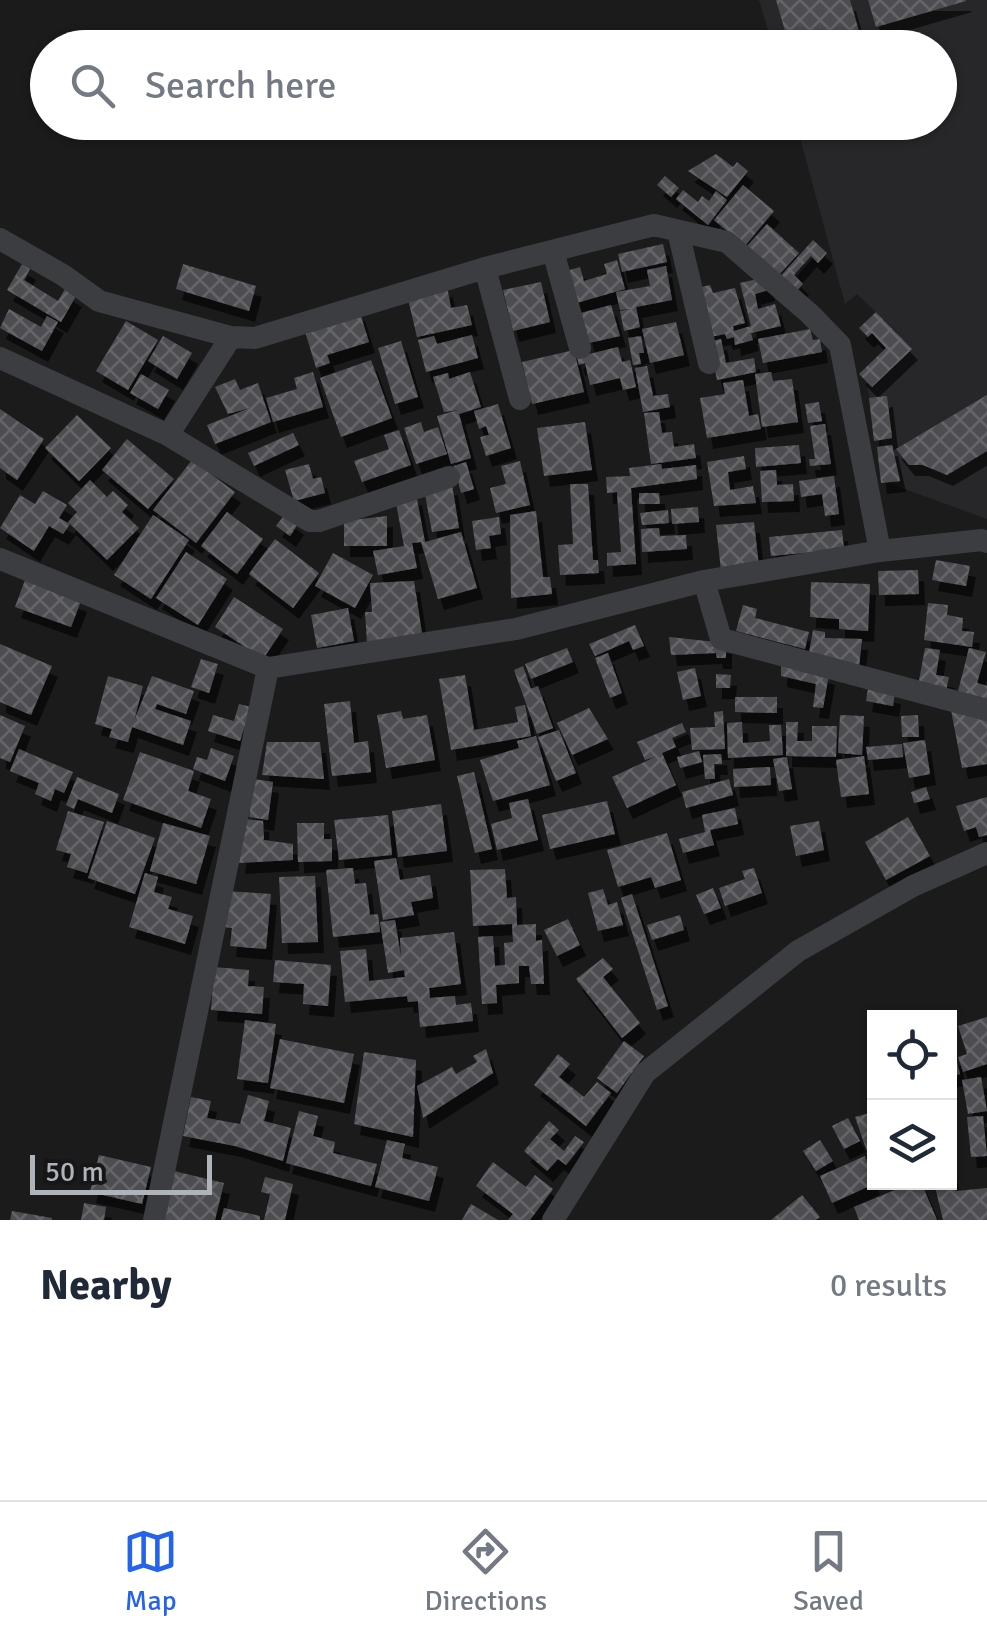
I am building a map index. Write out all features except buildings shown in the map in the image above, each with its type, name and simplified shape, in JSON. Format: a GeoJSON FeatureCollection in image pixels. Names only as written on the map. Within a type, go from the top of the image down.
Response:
{"type":"FeatureCollection","features":[{"type":"Feature","properties":{"kind":"street"},"geometry":{"type":"LineString","coordinates":[[0,238],[99,300],[230,337],[255,338],[485,268],[654,225],[727,242],[840,345],[880,551]]}},
{"type":"Feature","properties":{"kind":"street"},"geometry":{"type":"LineString","coordinates":[[678,230],[708,364]]}},
{"type":"Feature","properties":{"kind":"street"},"geometry":{"type":"LineString","coordinates":[[553,251],[580,348]]}},
{"type":"Feature","properties":{"kind":"street"},"geometry":{"type":"LineString","coordinates":[[485,268],[520,398]]}},
{"type":"Feature","properties":{"kind":"street"},"geometry":{"type":"LineString","coordinates":[[168,435],[230,337]]}},
{"type":"Feature","properties":{"kind":"street"},"geometry":{"type":"LineString","coordinates":[[0,358],[168,435],[310,521],[449,477]]}},
{"type":"Feature","properties":{"kind":"street"},"geometry":{"type":"LineString","coordinates":[[0,559],[268,668],[516,629],[704,581],[880,551],[987,542]]}},
{"type":"Feature","properties":{"kind":"street"},"geometry":{"type":"LineString","coordinates":[[704,581],[721,639],[987,710]]}},
{"type":"Feature","properties":{"kind":"street"},"geometry":{"type":"LineString","coordinates":[[154,1220],[268,668]]}},
{"type":"Feature","properties":{"kind":"street"},"geometry":{"type":"LineString","coordinates":[[553,1220],[645,1074],[798,952],[913,886],[987,853]]}},
{"type":"Feature","properties":{"kind":"shaded area"},"geometry":{"type":"Polygon","coordinates":[[[759,0],[987,0],[987,519],[891,484],[864,374],[899,334],[857,294],[845,304],[801,140],[957,140],[957,30],[768,30],[759,0]]]}}]}
